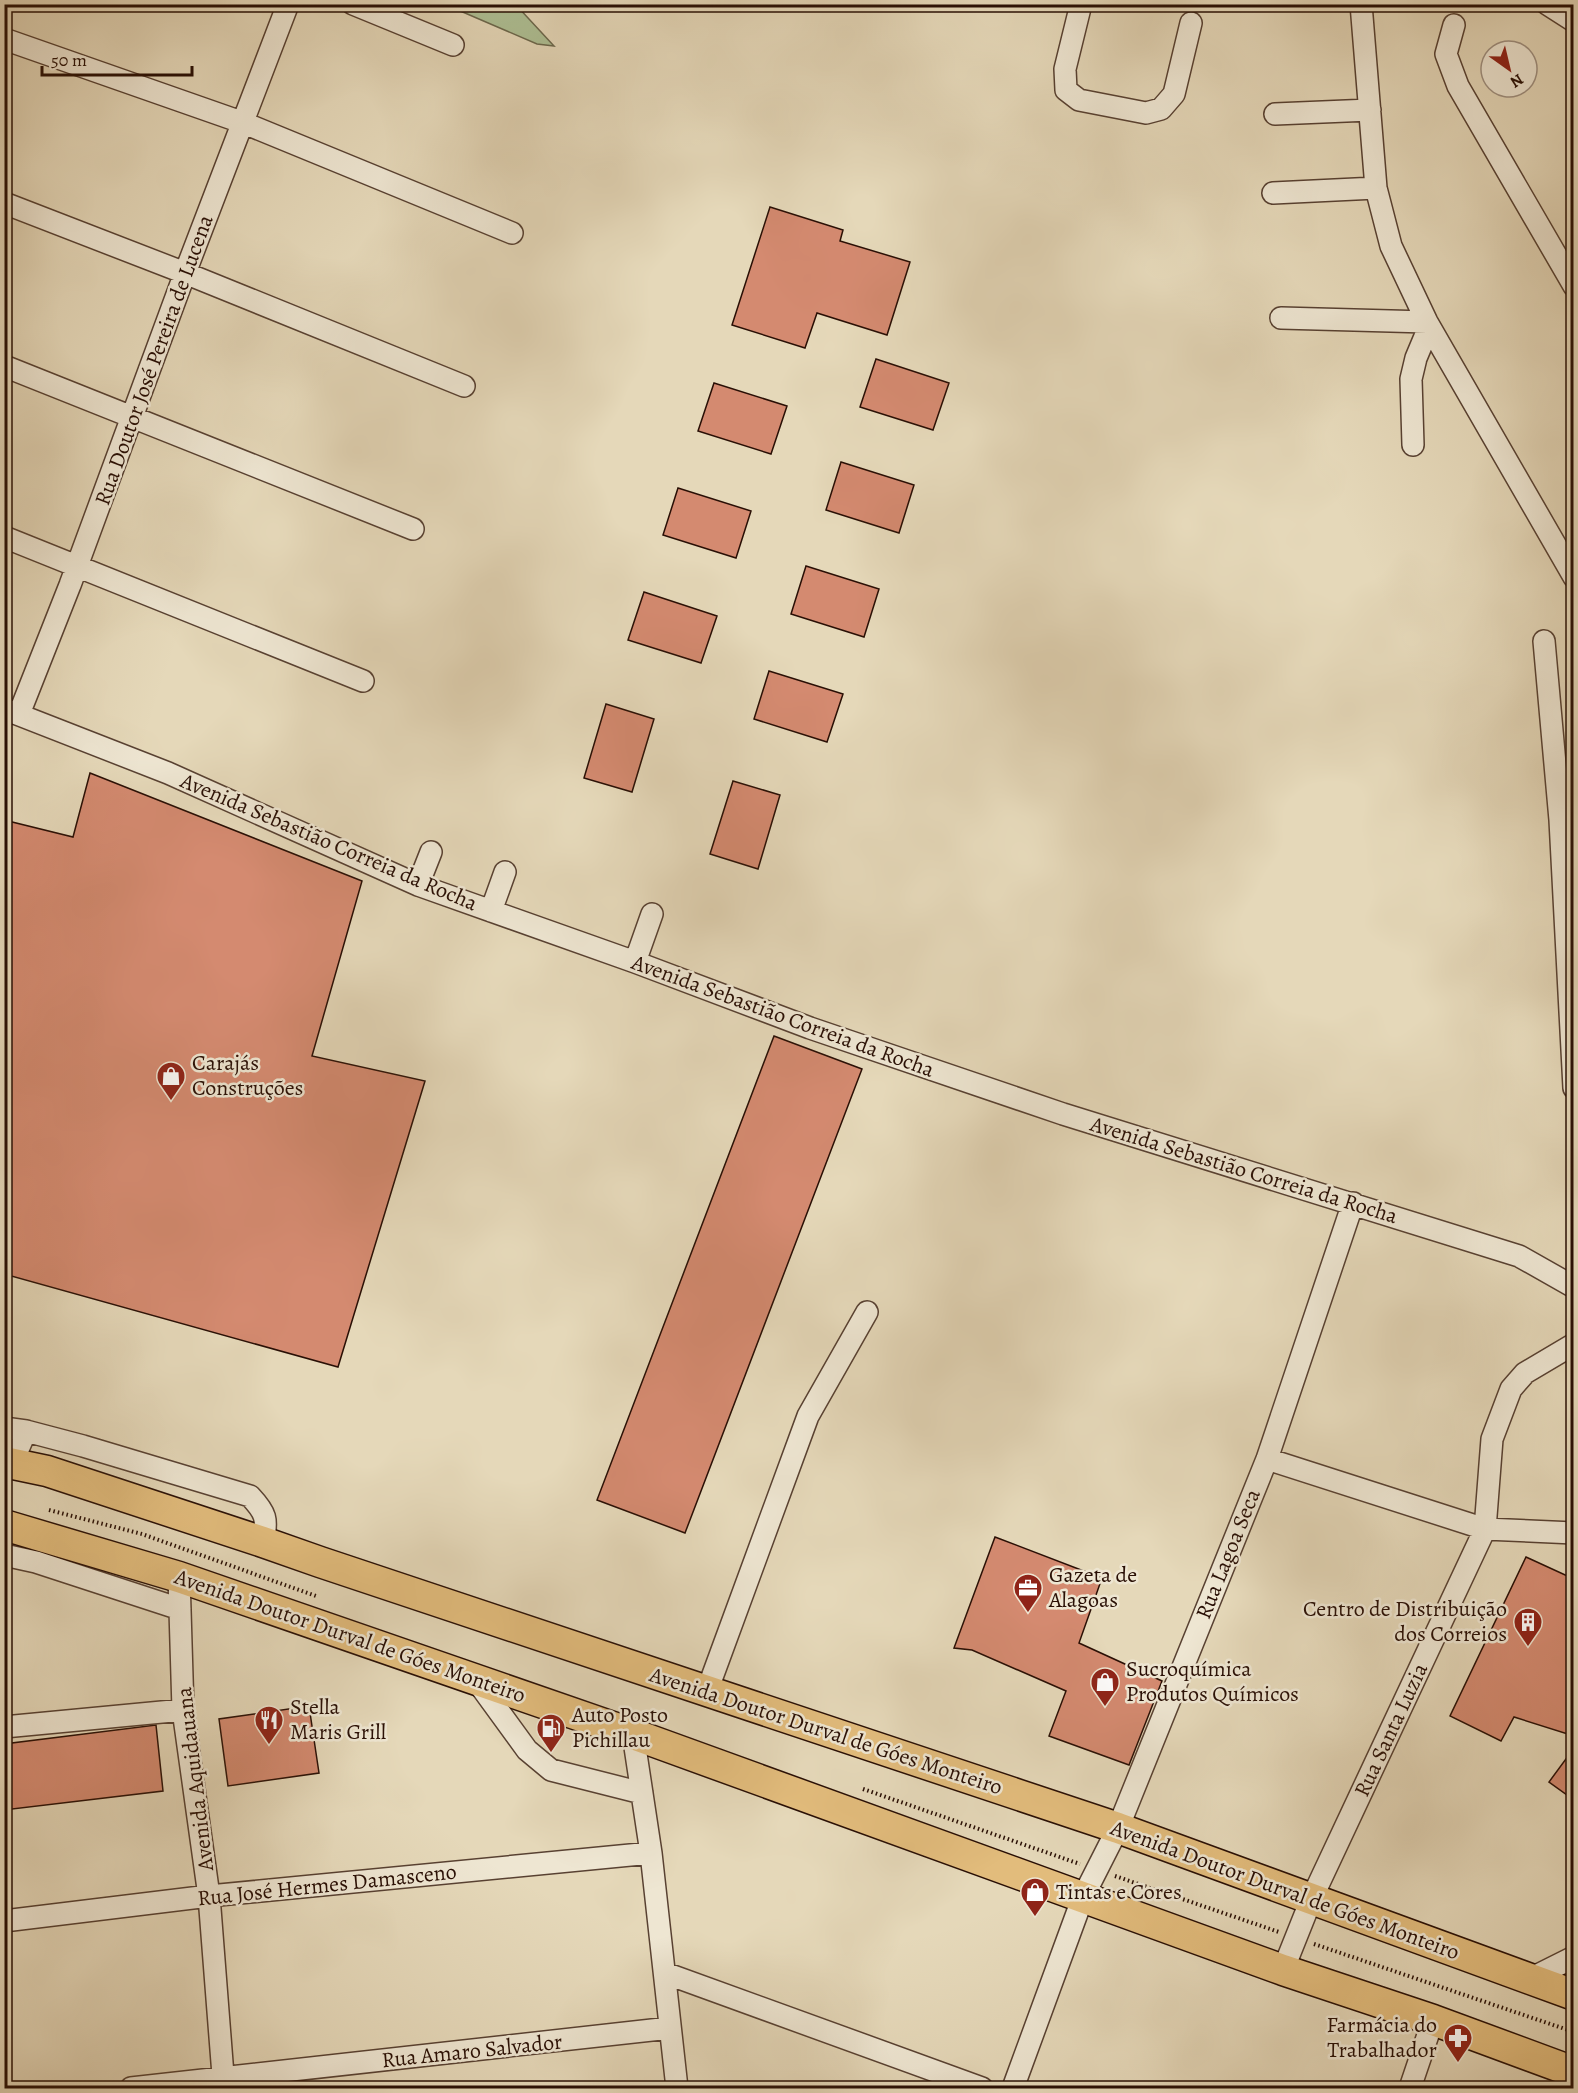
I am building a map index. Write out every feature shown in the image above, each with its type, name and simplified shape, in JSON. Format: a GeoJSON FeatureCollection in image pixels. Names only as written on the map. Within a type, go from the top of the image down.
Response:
{"type":"FeatureCollection","features":[{"type":"Feature","properties":{"kind":"highway","name":"Avenida Doutor Durval de Góes Monteiro"},"geometry":{"type":"LineString","coordinates":[[8,1463],[47,1471],[263,1542],[1118,1828],[1574,1995]]}},
{"type":"Feature","properties":{"kind":"highway","name":"Avenida Doutor Durval de Góes Monteiro"},"geometry":{"type":"LineString","coordinates":[[4,1525],[179,1577],[633,1734],[1282,1970],[1433,2020],[1574,2072]]}},
{"type":"Feature","properties":{"kind":"street","name":"Rua Doutor José Pereira de Lucena"},"geometry":{"type":"LineString","coordinates":[[12,711],[77,566],[185,273],[288,4]]}},
{"type":"Feature","properties":{"kind":"street"},"geometry":{"type":"LineString","coordinates":[[352,4],[453,45]]}},
{"type":"Feature","properties":{"kind":"street"},"geometry":{"type":"LineString","coordinates":[[1081,4],[1065,69],[1066,90],[1079,100],[1146,113],[1161,109],[1174,94],[1191,23]]}},
{"type":"Feature","properties":{"kind":"street"},"geometry":{"type":"LineString","coordinates":[[1361,4],[1376,188],[1390,246],[1428,325],[1574,577]]}},
{"type":"Feature","properties":{"kind":"street"},"geometry":{"type":"LineString","coordinates":[[1546,4],[1571,15]]}},
{"type":"Feature","properties":{"kind":"street"},"geometry":{"type":"LineString","coordinates":[[1454,25],[1446,54],[1458,86],[1574,286]]}},
{"type":"Feature","properties":{"kind":"street"},"geometry":{"type":"LineString","coordinates":[[4,39],[244,123],[512,233]]}},
{"type":"Feature","properties":{"kind":"street"},"geometry":{"type":"LineString","coordinates":[[1275,114],[1370,110]]}},
{"type":"Feature","properties":{"kind":"street"},"geometry":{"type":"LineString","coordinates":[[1273,193],[1376,188]]}},
{"type":"Feature","properties":{"kind":"street"},"geometry":{"type":"LineString","coordinates":[[4,203],[185,273],[464,386]]}},
{"type":"Feature","properties":{"kind":"street"},"geometry":{"type":"LineString","coordinates":[[1281,318],[1428,325]]}},
{"type":"Feature","properties":{"kind":"street"},"geometry":{"type":"LineString","coordinates":[[1413,445],[1411,378],[1428,325]]}},
{"type":"Feature","properties":{"kind":"street"},"geometry":{"type":"LineString","coordinates":[[4,366],[413,529]]}},
{"type":"Feature","properties":{"kind":"street"},"geometry":{"type":"LineString","coordinates":[[4,537],[363,681]]}},
{"type":"Feature","properties":{"kind":"street"},"geometry":{"type":"LineString","coordinates":[[1544,641],[1567,821],[1574,1088]]}},
{"type":"Feature","properties":{"kind":"street","name":"Avenida Sebastião Correia da Rocha"},"geometry":{"type":"LineString","coordinates":[[12,711],[168,773],[418,885],[635,962],[810,1028],[1063,1114],[1520,1256],[1574,1287]]}},
{"type":"Feature","properties":{"kind":"street"},"geometry":{"type":"LineString","coordinates":[[418,885],[431,852]]}},
{"type":"Feature","properties":{"kind":"street"},"geometry":{"type":"LineString","coordinates":[[491,911],[505,872]]}},
{"type":"Feature","properties":{"kind":"street"},"geometry":{"type":"LineString","coordinates":[[635,962],[652,914]]}},
{"type":"Feature","properties":{"kind":"street","name":"Rua Lagoa Seca"},"geometry":{"type":"LineString","coordinates":[[1013,2088],[1083,1897],[1118,1828],[1267,1459],[1353,1203]]}},
{"type":"Feature","properties":{"kind":"street"},"geometry":{"type":"LineString","coordinates":[[707,1691],[808,1416],[867,1312]]}},
{"type":"Feature","properties":{"kind":"street","name":"Rua Santa Luzia"},"geometry":{"type":"LineString","coordinates":[[1282,1970],[1311,1900],[1485,1529],[1492,1439],[1511,1389],[1525,1373],[1574,1344]]}},
{"type":"Feature","properties":{"kind":"street"},"geometry":{"type":"LineString","coordinates":[[4,1428],[26,1431],[83,1446],[250,1496],[264,1510],[267,1526],[263,1542]]}},
{"type":"Feature","properties":{"kind":"street"},"geometry":{"type":"LineString","coordinates":[[8,1463],[26,1431]]}},
{"type":"Feature","properties":{"kind":"street"},"geometry":{"type":"LineString","coordinates":[[1267,1459],[1485,1529],[1574,1533]]}},
{"type":"Feature","properties":{"kind":"street"},"geometry":{"type":"LineString","coordinates":[[36,1562],[73,1544]]}},
{"type":"Feature","properties":{"kind":"street"},"geometry":{"type":"LineString","coordinates":[[4,1556],[36,1562],[180,1609]]}},
{"type":"Feature","properties":{"kind":"street","name":"Avenida Aquidauana"},"geometry":{"type":"LineString","coordinates":[[179,1577],[183,1710],[209,1896],[223,2084]]}},
{"type":"Feature","properties":{"kind":"street"},"geometry":{"type":"LineString","coordinates":[[476,1680],[527,1750],[551,1770],[642,1793]]}},
{"type":"Feature","properties":{"kind":"street"},"geometry":{"type":"LineString","coordinates":[[4,1727],[183,1710]]}},
{"type":"Feature","properties":{"kind":"street"},"geometry":{"type":"LineString","coordinates":[[633,1734],[651,1852],[677,2088]]}},
{"type":"Feature","properties":{"kind":"street","name":"Rua José Hermes Damasceno"},"geometry":{"type":"LineString","coordinates":[[4,1921],[209,1896],[651,1852]]}},
{"type":"Feature","properties":{"kind":"street"},"geometry":{"type":"LineString","coordinates":[[1530,1979],[1574,1957]]}},
{"type":"Feature","properties":{"kind":"street"},"geometry":{"type":"LineString","coordinates":[[665,1973],[982,2088]]}},
{"type":"Feature","properties":{"kind":"street"},"geometry":{"type":"LineString","coordinates":[[1410,2088],[1433,2020]]}},
{"type":"Feature","properties":{"kind":"street","name":"Rua Amaro Salvador"},"geometry":{"type":"LineString","coordinates":[[131,2088],[223,2084],[670,2028]]}},
{"type":"Feature","properties":{"kind":"green space"},"geometry":{"type":"Polygon","coordinates":[[[435,5],[516,5],[554,46],[537,44],[458,10],[435,5]]]}},
{"type":"Feature","properties":{"kind":"building"},"geometry":{"type":"Polygon","coordinates":[[[770,207],[843,230],[840,241],[910,262],[887,335],[817,313],[805,348],[732,325],[770,207]]]}},
{"type":"Feature","properties":{"kind":"building"},"geometry":{"type":"Polygon","coordinates":[[[876,359],[949,383],[933,430],[860,407],[876,359]]]}},
{"type":"Feature","properties":{"kind":"building"},"geometry":{"type":"Polygon","coordinates":[[[714,383],[787,406],[771,454],[698,431],[714,383]]]}},
{"type":"Feature","properties":{"kind":"building"},"geometry":{"type":"Polygon","coordinates":[[[841,462],[914,485],[899,533],[826,510],[841,462]]]}},
{"type":"Feature","properties":{"kind":"building"},"geometry":{"type":"Polygon","coordinates":[[[678,488],[751,511],[736,558],[663,535],[678,488]]]}},
{"type":"Feature","properties":{"kind":"building"},"geometry":{"type":"Polygon","coordinates":[[[806,566],[879,589],[864,637],[791,614],[806,566]]]}},
{"type":"Feature","properties":{"kind":"building"},"geometry":{"type":"Polygon","coordinates":[[[644,592],[717,616],[701,663],[628,640],[644,592]]]}},
{"type":"Feature","properties":{"kind":"building"},"geometry":{"type":"Polygon","coordinates":[[[769,671],[843,694],[827,742],[754,719],[769,671]]]}},
{"type":"Feature","properties":{"kind":"building"},"geometry":{"type":"Polygon","coordinates":[[[606,704],[654,719],[632,792],[584,778],[606,704]]]}},
{"type":"Feature","properties":{"kind":"building"},"geometry":{"type":"Polygon","coordinates":[[[90,773],[362,881],[312,1056],[425,1081],[338,1367],[4,1274],[4,820],[73,837],[90,773]]]}},
{"type":"Feature","properties":{"kind":"building"},"geometry":{"type":"Polygon","coordinates":[[[733,781],[780,795],[758,869],[710,854],[733,781]]]}},
{"type":"Feature","properties":{"kind":"building"},"geometry":{"type":"Polygon","coordinates":[[[774,1036],[862,1069],[685,1533],[597,1500],[774,1036]]]}},
{"type":"Feature","properties":{"kind":"building","name":"Gazeta de Alagoas"},"geometry":{"type":"Polygon","coordinates":[[[995,1537],[1102,1578],[1079,1643],[1162,1681],[1129,1765],[1049,1736],[1066,1691],[972,1650],[954,1648],[995,1537]]]}},
{"type":"Feature","properties":{"kind":"building","name":"Centro de Distribuição dos Correios"},"geometry":{"type":"Polygon","coordinates":[[[1526,1557],[1574,1579],[1574,1736],[1514,1717],[1501,1741],[1450,1716],[1526,1557]]]}},
{"type":"Feature","properties":{"kind":"building","name":"Stella Maris Grill"},"geometry":{"type":"Polygon","coordinates":[[[309,1706],[319,1773],[228,1786],[219,1719],[309,1706]]]}},
{"type":"Feature","properties":{"kind":"building"},"geometry":{"type":"Polygon","coordinates":[[[156,1725],[163,1791],[4,1810],[4,1744],[156,1725]]]}},
{"type":"Feature","properties":{"kind":"building"},"geometry":{"type":"Polygon","coordinates":[[[1574,1748],[1574,1800],[1549,1782],[1574,1748]]]}},
{"type":"Feature","properties":{"kind":"place","name":"Carajás Construções"},"geometry":{"type":"Point","coordinates":[171,1102]}},
{"type":"Feature","properties":{"kind":"place","name":"Gazeta de Alagoas"},"geometry":{"type":"Point","coordinates":[1028,1614]}},
{"type":"Feature","properties":{"kind":"place","name":"Centro de Distribuição dos Correios"},"geometry":{"type":"Point","coordinates":[1528,1648]}},
{"type":"Feature","properties":{"kind":"place","name":"Sucroquímica Produtos Químicos"},"geometry":{"type":"Point","coordinates":[1105,1708]}},
{"type":"Feature","properties":{"kind":"place","name":"Stella Maris Grill"},"geometry":{"type":"Point","coordinates":[269,1746]}},
{"type":"Feature","properties":{"kind":"place","name":"Auto Posto Pichillau"},"geometry":{"type":"Point","coordinates":[551,1754]}},
{"type":"Feature","properties":{"kind":"place","name":"Tintas e Cores"},"geometry":{"type":"Point","coordinates":[1035,1918]}},
{"type":"Feature","properties":{"kind":"place","name":"Farmácia do Trabalhador"},"geometry":{"type":"Point","coordinates":[1458,2064]}}]}
